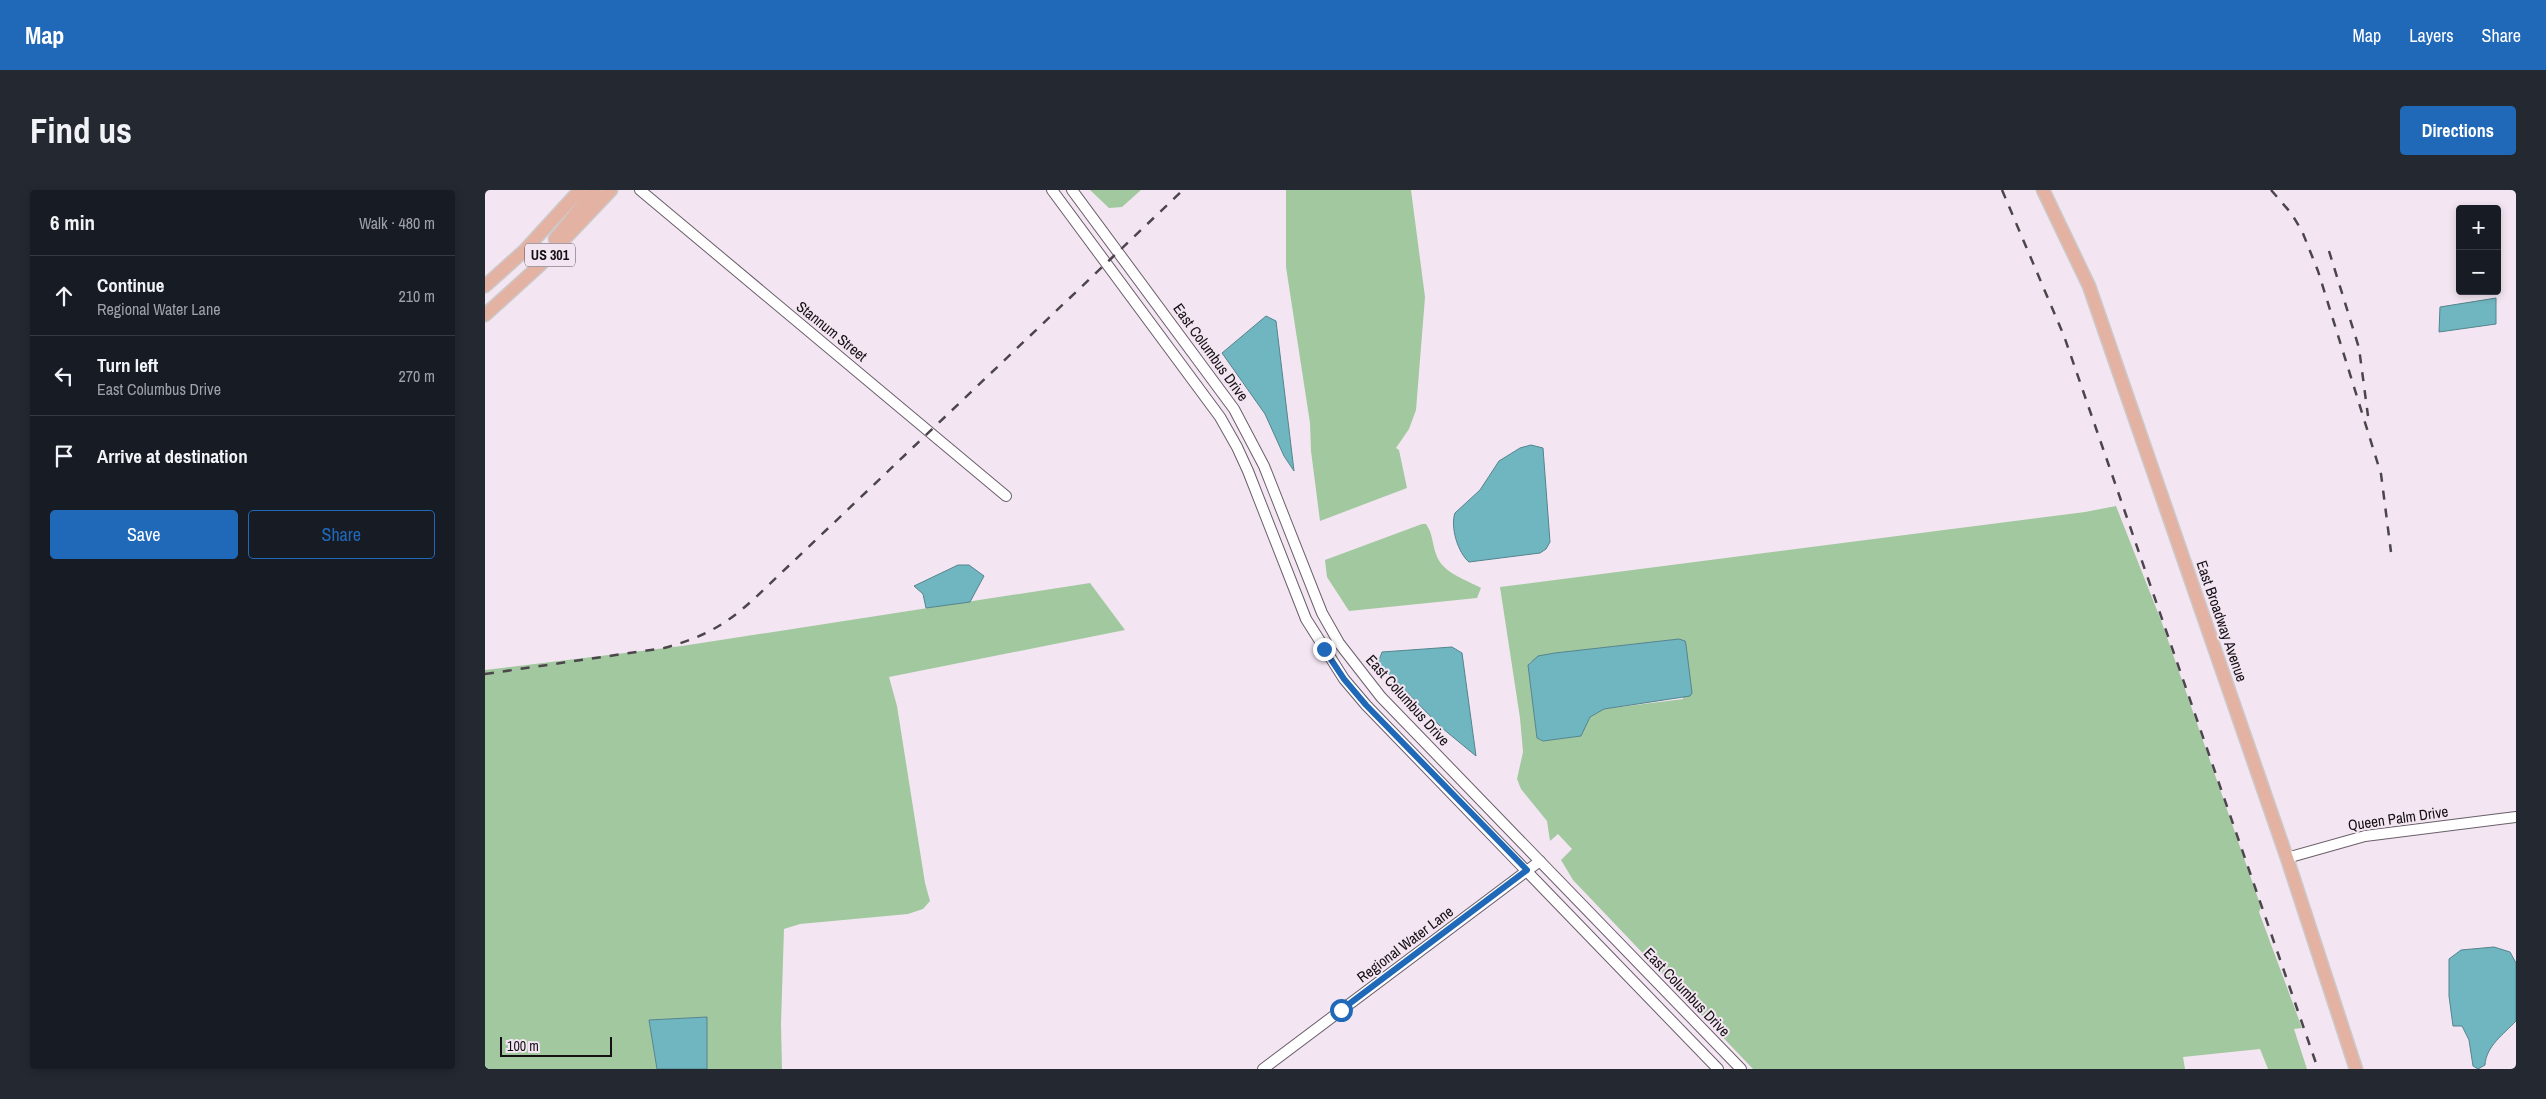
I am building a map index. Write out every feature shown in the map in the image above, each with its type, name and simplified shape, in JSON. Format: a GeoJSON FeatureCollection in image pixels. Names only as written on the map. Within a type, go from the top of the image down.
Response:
{"type":"FeatureCollection","features":[{"type":"Feature","properties":{"kind":"main road","name":"US 301"},"geometry":{"type":"LineString","coordinates":[[485,286],[524,251],[580,190]]}},
{"type":"Feature","properties":{"kind":"main road"},"geometry":{"type":"LineString","coordinates":[[530,275],[532,266],[595,190]]}},
{"type":"Feature","properties":{"kind":"main road","name":"US 301"},"geometry":{"type":"LineString","coordinates":[[485,315],[530,275],[611,190]]}},
{"type":"Feature","properties":{"kind":"main road","name":"East Broadway Avenue"},"geometry":{"type":"LineString","coordinates":[[2043,190],[2089,286],[2287,858],[2356,1069]]}},
{"type":"Feature","properties":{"kind":"street","name":"Stannum Street"},"geometry":{"type":"LineString","coordinates":[[640,190],[1006,496]]}},
{"type":"Feature","properties":{"kind":"street","name":"East Columbus Drive"},"geometry":{"type":"LineString","coordinates":[[1052,190],[1219,417],[1237,446],[1306,619],[1344,679],[1366,705],[1718,1069]]}},
{"type":"Feature","properties":{"kind":"street","name":"East Columbus Drive"},"geometry":{"type":"LineString","coordinates":[[1072,190],[1234,409],[1264,466],[1322,613],[1339,643],[1359,671],[1381,697],[1741,1069]]}},
{"type":"Feature","properties":{"kind":"street"},"geometry":{"type":"LineString","coordinates":[[1282,559],[1297,553]]}},
{"type":"Feature","properties":{"kind":"street","name":"Queen Palm Drive"},"geometry":{"type":"LineString","coordinates":[[2287,858],[2365,836],[2516,817]]}},
{"type":"Feature","properties":{"kind":"street","name":"Regional Water Lane"},"geometry":{"type":"LineString","coordinates":[[1263,1069],[1540,861]]}},
{"type":"Feature","properties":{"kind":"green space"},"geometry":{"type":"Polygon","coordinates":[[[1090,190],[1141,190],[1122,207],[1109,208],[1090,190]]]}},
{"type":"Feature","properties":{"kind":"green space"},"geometry":{"type":"Polygon","coordinates":[[[1286,190],[1411,190],[1425,297],[1416,410],[1409,429],[1396,448],[1399,450],[1407,488],[1320,521],[1311,451],[1310,423],[1286,267],[1286,190]]]}},
{"type":"Feature","properties":{"kind":"green space"},"geometry":{"type":"Polygon","coordinates":[[[2116,506],[2162,623],[2261,907],[2259,912],[2302,1028],[2294,1029],[2307,1069],[2268,1069],[2260,1049],[2183,1057],[2185,1069],[1753,1069],[1573,880],[1561,860],[1572,849],[1558,834],[1550,841],[1547,821],[1521,789],[1517,779],[1523,752],[1520,718],[1500,587],[2085,512],[2116,506]],[[1679,639],[1555,653],[1530,662],[1528,665],[1537,738],[1543,741],[1581,736],[1590,717],[1604,709],[1683,699],[1679,639]]]}},
{"type":"Feature","properties":{"kind":"green space"},"geometry":{"type":"Polygon","coordinates":[[[1426,524],[1428,528],[1436,554],[1443,566],[1455,575],[1481,588],[1477,598],[1349,611],[1327,577],[1325,560],[1426,524]]]}},
{"type":"Feature","properties":{"kind":"green space"},"geometry":{"type":"Polygon","coordinates":[[[1090,583],[1125,630],[889,677],[897,706],[925,883],[930,901],[923,909],[908,914],[800,924],[784,929],[781,1024],[782,1069],[707,1069],[706,1017],[649,1020],[657,1069],[485,1069],[485,670],[682,646],[1090,583]]]}},
{"type":"Feature","properties":{"kind":"water"},"geometry":{"type":"Polygon","coordinates":[[[2496,298],[2496,324],[2439,332],[2440,307],[2496,298]]]}},
{"type":"Feature","properties":{"kind":"water"},"geometry":{"type":"Polygon","coordinates":[[[1266,316],[1276,321],[1294,471],[1284,456],[1265,414],[1222,353],[1266,316]]]}},
{"type":"Feature","properties":{"kind":"water"},"geometry":{"type":"Polygon","coordinates":[[[1531,445],[1543,448],[1550,542],[1546,549],[1540,553],[1469,562],[1461,553],[1454,532],[1455,513],[1480,490],[1499,461],[1520,448],[1531,445]]]}},
{"type":"Feature","properties":{"kind":"water"},"geometry":{"type":"Polygon","coordinates":[[[958,565],[969,565],[984,576],[970,602],[926,608],[923,594],[914,586],[958,565]]]}},
{"type":"Feature","properties":{"kind":"water"},"geometry":{"type":"Polygon","coordinates":[[[1679,639],[1685,641],[1686,645],[1692,693],[1690,696],[1604,709],[1590,717],[1581,736],[1543,741],[1537,738],[1528,665],[1538,656],[1679,639]]]}},
{"type":"Feature","properties":{"kind":"water"},"geometry":{"type":"Polygon","coordinates":[[[1452,647],[1462,653],[1476,756],[1442,728],[1378,663],[1382,652],[1452,647]]]}},
{"type":"Feature","properties":{"kind":"water"},"geometry":{"type":"Polygon","coordinates":[[[2494,947],[2510,952],[2516,963],[2516,1021],[2492,1046],[2485,1065],[2478,1069],[2473,1066],[2469,1040],[2462,1026],[2453,1026],[2449,996],[2449,959],[2461,950],[2494,947]]]}},
{"type":"Feature","properties":{"kind":"water"},"geometry":{"type":"Polygon","coordinates":[[[707,1017],[707,1069],[657,1069],[649,1020],[707,1017]]]}},
{"type":"Feature","properties":{"kind":"railway"},"geometry":{"type":"LineString","coordinates":[[485,674],[664,648],[691,639],[724,623],[756,597],[1183,190]]}},
{"type":"Feature","properties":{"kind":"railway"},"geometry":{"type":"LineString","coordinates":[[2002,190],[2064,336],[2318,1069]]}},
{"type":"Feature","properties":{"kind":"railway"},"geometry":{"type":"LineString","coordinates":[[2271,190],[2291,213],[2302,231],[2318,271],[2381,474],[2391,552]]}},
{"type":"Feature","properties":{"kind":"railway"},"geometry":{"type":"LineString","coordinates":[[2329,251],[2359,348],[2368,416]]}},
{"type":"Feature","properties":{"kind":"route"},"geometry":{"type":"LineString","coordinates":[[1324,649],[1344,679],[1366,705],[1527,870],[1341,1010]]}}]}
